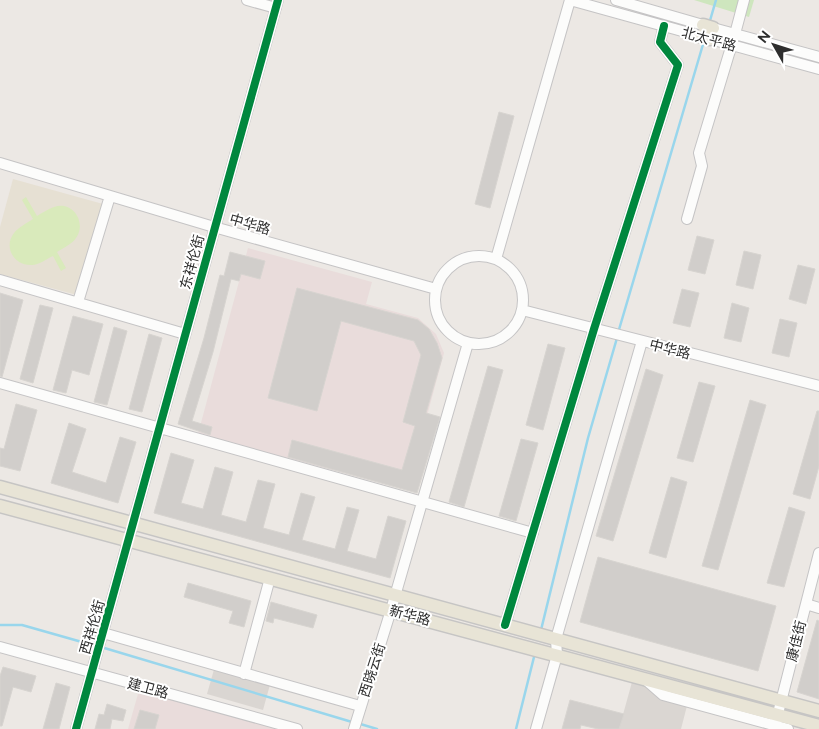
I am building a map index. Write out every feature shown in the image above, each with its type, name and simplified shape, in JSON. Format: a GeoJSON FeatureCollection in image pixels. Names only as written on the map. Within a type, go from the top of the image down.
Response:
{"type":"FeatureCollection","features":[{"type":"Feature","properties":{"kind":"main road"},"geometry":{"type":"LineString","coordinates":[[0,486],[131,532],[394,594],[819,711]]}},
{"type":"Feature","properties":{"kind":"main road","name":"新华路"},"geometry":{"type":"LineString","coordinates":[[0,506],[131,532],[270,578],[645,679],[781,725],[819,726]]}},
{"type":"Feature","properties":{"kind":"street"},"geometry":{"type":"LineString","coordinates":[[247,0],[277,4]]}},
{"type":"Feature","properties":{"kind":"street"},"geometry":{"type":"LineString","coordinates":[[496,259],[570,0]]}},
{"type":"Feature","properties":{"kind":"street","name":"北太平路"},"geometry":{"type":"LineString","coordinates":[[570,0],[664,26],[735,34],[819,58]]}},
{"type":"Feature","properties":{"kind":"street","name":"北太平路"},"geometry":{"type":"LineString","coordinates":[[616,0],[706,32],[732,45],[819,69]]}},
{"type":"Feature","properties":{"kind":"street"},"geometry":{"type":"LineString","coordinates":[[687,219],[702,166],[699,153],[744,0]]}},
{"type":"Feature","properties":{"kind":"street","name":"东祥伦街"},"geometry":{"type":"LineString","coordinates":[[131,532],[277,4]]}},
{"type":"Feature","properties":{"kind":"street"},"geometry":{"type":"LineString","coordinates":[[505,625],[594,329],[678,65],[660,42],[664,26]]}},
{"type":"Feature","properties":{"kind":"street","name":"中华路"},"geometry":{"type":"LineString","coordinates":[[0,163],[214,227],[436,289]]}},
{"type":"Feature","properties":{"kind":"street"},"geometry":{"type":"LineString","coordinates":[[78,302],[110,196]]}},
{"type":"Feature","properties":{"kind":"street"},"geometry":{"type":"LineString","coordinates":[[478,255],[496,259],[515,273],[521,284],[522,310],[517,323],[508,334],[496,341],[482,344],[468,343],[455,338],[445,329],[438,317],[434,303],[436,289],[442,276],[451,265],[464,258],[478,255]]}},
{"type":"Feature","properties":{"kind":"street"},"geometry":{"type":"LineString","coordinates":[[0,280],[185,334]]}},
{"type":"Feature","properties":{"kind":"street","name":"中华路"},"geometry":{"type":"LineString","coordinates":[[522,310],[819,386]]}},
{"type":"Feature","properties":{"kind":"street"},"geometry":{"type":"LineString","coordinates":[[536,729],[557,655],[556,639],[642,341]]}},
{"type":"Feature","properties":{"kind":"street","name":"西晓云街"},"geometry":{"type":"LineString","coordinates":[[354,729],[468,343]]}},
{"type":"Feature","properties":{"kind":"street"},"geometry":{"type":"LineString","coordinates":[[0,383],[533,534]]}},
{"type":"Feature","properties":{"kind":"street","name":"西祥伦街"},"geometry":{"type":"LineString","coordinates":[[76,729],[131,532]]}},
{"type":"Feature","properties":{"kind":"street","name":"康佳街"},"geometry":{"type":"LineString","coordinates":[[781,725],[781,701],[819,553]]}},
{"type":"Feature","properties":{"kind":"street"},"geometry":{"type":"LineString","coordinates":[[244,674],[270,578]]}},
{"type":"Feature","properties":{"kind":"street"},"geometry":{"type":"LineString","coordinates":[[806,604],[819,608]]}},
{"type":"Feature","properties":{"kind":"street"},"geometry":{"type":"LineString","coordinates":[[103,633],[360,706]]}},
{"type":"Feature","properties":{"kind":"street","name":"建卫路"},"geometry":{"type":"LineString","coordinates":[[0,646],[297,729]]}},
{"type":"Feature","properties":{"kind":"shaded area"},"geometry":{"type":"Polygon","coordinates":[[[13,179],[103,204],[77,295],[0,274],[0,227],[13,179]]]}},
{"type":"Feature","properties":{"kind":"shaded area"},"geometry":{"type":"Polygon","coordinates":[[[248,248],[372,282],[366,304],[418,318],[436,334],[444,353],[407,490],[198,434],[248,248]]]}},
{"type":"Feature","properties":{"kind":"shaded area"},"geometry":{"type":"Polygon","coordinates":[[[215,666],[271,681],[263,710],[207,694],[215,666]]]}},
{"type":"Feature","properties":{"kind":"shaded area"},"geometry":{"type":"Polygon","coordinates":[[[632,682],[689,698],[681,729],[619,729],[632,682]]]}},
{"type":"Feature","properties":{"kind":"shaded area"},"geometry":{"type":"Polygon","coordinates":[[[140,687],[294,729],[128,729],[140,687]]]}},
{"type":"Feature","properties":{"kind":"green space"},"geometry":{"type":"Polygon","coordinates":[[[694,0],[754,0],[749,17],[694,0]]]}},
{"type":"Feature","properties":{"kind":"green space"},"geometry":{"type":"Polygon","coordinates":[[[26,197],[37,216],[52,208],[61,206],[72,210],[79,220],[79,232],[76,238],[57,252],[66,268],[61,271],[53,256],[32,265],[20,262],[12,255],[10,250],[11,238],[14,233],[33,219],[22,200],[26,197]]]}},
{"type":"Feature","properties":{"kind":"building"},"geometry":{"type":"Polygon","coordinates":[[[499,112],[514,116],[490,208],[475,204],[499,112]]]}},
{"type":"Feature","properties":{"kind":"building"},"geometry":{"type":"Polygon","coordinates":[[[697,236],[714,240],[705,274],[688,270],[697,236]]]}},
{"type":"Feature","properties":{"kind":"building"},"geometry":{"type":"Polygon","coordinates":[[[744,251],[761,255],[753,289],[736,285],[744,251]]]}},
{"type":"Feature","properties":{"kind":"building"},"geometry":{"type":"Polygon","coordinates":[[[230,252],[265,261],[260,279],[241,274],[239,281],[231,279],[213,352],[192,421],[212,427],[210,435],[178,424],[204,338],[220,275],[224,276],[230,252]]]}},
{"type":"Feature","properties":{"kind":"building"},"geometry":{"type":"Polygon","coordinates":[[[798,265],[815,269],[806,304],[789,299],[798,265]]]}},
{"type":"Feature","properties":{"kind":"building"},"geometry":{"type":"Polygon","coordinates":[[[297,288],[418,320],[429,329],[437,343],[442,358],[426,413],[440,417],[417,493],[288,457],[292,440],[402,470],[415,426],[403,422],[421,355],[414,341],[341,321],[317,411],[268,398],[297,288]]]}},
{"type":"Feature","properties":{"kind":"building"},"geometry":{"type":"Polygon","coordinates":[[[682,289],[699,293],[690,327],[673,323],[682,289]]]}},
{"type":"Feature","properties":{"kind":"building"},"geometry":{"type":"Polygon","coordinates":[[[0,293],[23,300],[2,377],[0,376],[0,293]]]}},
{"type":"Feature","properties":{"kind":"building"},"geometry":{"type":"Polygon","coordinates":[[[732,303],[749,308],[741,342],[724,338],[732,303]]]}},
{"type":"Feature","properties":{"kind":"building"},"geometry":{"type":"Polygon","coordinates":[[[40,305],[53,308],[33,383],[20,379],[40,305]]]}},
{"type":"Feature","properties":{"kind":"building"},"geometry":{"type":"Polygon","coordinates":[[[73,316],[103,324],[89,375],[72,370],[66,393],[53,390],[73,316]]]}},
{"type":"Feature","properties":{"kind":"building"},"geometry":{"type":"Polygon","coordinates":[[[780,319],[797,323],[789,357],[772,353],[780,319]]]}},
{"type":"Feature","properties":{"kind":"building"},"geometry":{"type":"Polygon","coordinates":[[[114,327],[127,331],[107,405],[94,402],[114,327]]]}},
{"type":"Feature","properties":{"kind":"building"},"geometry":{"type":"Polygon","coordinates":[[[149,334],[162,338],[142,412],[129,409],[149,334]]]}},
{"type":"Feature","properties":{"kind":"building"},"geometry":{"type":"Polygon","coordinates":[[[548,344],[565,348],[543,430],[526,425],[548,344]]]}},
{"type":"Feature","properties":{"kind":"building"},"geometry":{"type":"Polygon","coordinates":[[[488,366],[503,370],[464,507],[449,502],[488,366]]]}},
{"type":"Feature","properties":{"kind":"building"},"geometry":{"type":"Polygon","coordinates":[[[646,369],[663,375],[613,541],[596,536],[646,369]]]}},
{"type":"Feature","properties":{"kind":"building"},"geometry":{"type":"Polygon","coordinates":[[[699,382],[715,386],[693,462],[677,458],[699,382]]]}},
{"type":"Feature","properties":{"kind":"building"},"geometry":{"type":"Polygon","coordinates":[[[750,400],[766,405],[718,570],[702,566],[750,400]]]}},
{"type":"Feature","properties":{"kind":"building"},"geometry":{"type":"Polygon","coordinates":[[[16,404],[37,410],[20,471],[0,466],[0,448],[4,449],[16,404]]]}},
{"type":"Feature","properties":{"kind":"building"},"geometry":{"type":"Polygon","coordinates":[[[817,411],[819,411],[819,466],[810,499],[793,494],[817,411]]]}},
{"type":"Feature","properties":{"kind":"building"},"geometry":{"type":"Polygon","coordinates":[[[69,423],[86,429],[72,472],[106,483],[120,437],[136,442],[118,503],[51,483],[69,423]]]}},
{"type":"Feature","properties":{"kind":"building"},"geometry":{"type":"Polygon","coordinates":[[[521,439],[538,443],[516,521],[499,516],[521,439]]]}},
{"type":"Feature","properties":{"kind":"building"},"geometry":{"type":"Polygon","coordinates":[[[171,453],[194,460],[181,503],[203,509],[215,467],[233,472],[221,515],[246,522],[258,480],[275,484],[263,528],[289,535],[301,493],[315,497],[302,540],[335,549],[347,507],[359,510],[347,551],[376,559],[388,516],[406,521],[390,578],[154,513],[171,453]]]}},
{"type":"Feature","properties":{"kind":"building"},"geometry":{"type":"Polygon","coordinates":[[[671,477],[687,482],[666,558],[649,553],[671,477]]]}},
{"type":"Feature","properties":{"kind":"building"},"geometry":{"type":"Polygon","coordinates":[[[789,507],[805,512],[784,587],[767,583],[789,507]]]}},
{"type":"Feature","properties":{"kind":"building"},"geometry":{"type":"Polygon","coordinates":[[[598,557],[776,606],[758,671],[580,622],[598,557]]]}},
{"type":"Feature","properties":{"kind":"building"},"geometry":{"type":"Polygon","coordinates":[[[188,583],[251,601],[244,627],[229,623],[233,611],[184,597],[188,583]]]}},
{"type":"Feature","properties":{"kind":"building"},"geometry":{"type":"Polygon","coordinates":[[[271,602],[317,615],[313,628],[274,618],[273,623],[266,621],[271,602]]]}},
{"type":"Feature","properties":{"kind":"building"},"geometry":{"type":"Polygon","coordinates":[[[817,620],[819,621],[819,699],[797,692],[817,620]]]}},
{"type":"Feature","properties":{"kind":"building"},"geometry":{"type":"Polygon","coordinates":[[[3,667],[36,676],[31,692],[13,687],[2,726],[0,726],[0,676],[3,667]]]}},
{"type":"Feature","properties":{"kind":"building"},"geometry":{"type":"Polygon","coordinates":[[[56,683],[70,687],[59,729],[43,729],[56,683]]]}},
{"type":"Feature","properties":{"kind":"building"},"geometry":{"type":"Polygon","coordinates":[[[570,700],[624,714],[619,729],[598,729],[581,725],[580,729],[562,729],[570,700]]]}},
{"type":"Feature","properties":{"kind":"building"},"geometry":{"type":"Polygon","coordinates":[[[107,704],[126,710],[123,721],[112,719],[110,729],[95,729],[99,714],[104,715],[107,704]]]}},
{"type":"Feature","properties":{"kind":"building"},"geometry":{"type":"Polygon","coordinates":[[[140,710],[159,715],[155,729],[134,729],[140,710]]]}},
{"type":"Feature","properties":{"kind":"waterway"},"geometry":{"type":"LineString","coordinates":[[709,24],[716,0]]}},
{"type":"Feature","properties":{"kind":"waterway"},"geometry":{"type":"LineString","coordinates":[[618,333],[704,41]]}},
{"type":"Feature","properties":{"kind":"waterway"},"geometry":{"type":"LineString","coordinates":[[541,630],[588,438],[617,338]]}},
{"type":"Feature","properties":{"kind":"waterway"},"geometry":{"type":"LineString","coordinates":[[0,625],[22,625],[96,646]]}},
{"type":"Feature","properties":{"kind":"waterway"},"geometry":{"type":"LineString","coordinates":[[101,647],[352,722]]}},
{"type":"Feature","properties":{"kind":"waterway"},"geometry":{"type":"LineString","coordinates":[[516,729],[535,653]]}},
{"type":"Feature","properties":{"kind":"waterway"},"geometry":{"type":"LineString","coordinates":[[357,723],[377,729]]}},
{"type":"Feature","properties":{"kind":"cycle path"},"geometry":{"type":"LineString","coordinates":[[76,729],[278,0]]}},
{"type":"Feature","properties":{"kind":"cycle path"},"geometry":{"type":"LineString","coordinates":[[505,625],[594,329],[678,65],[660,42],[664,26]]}}]}
